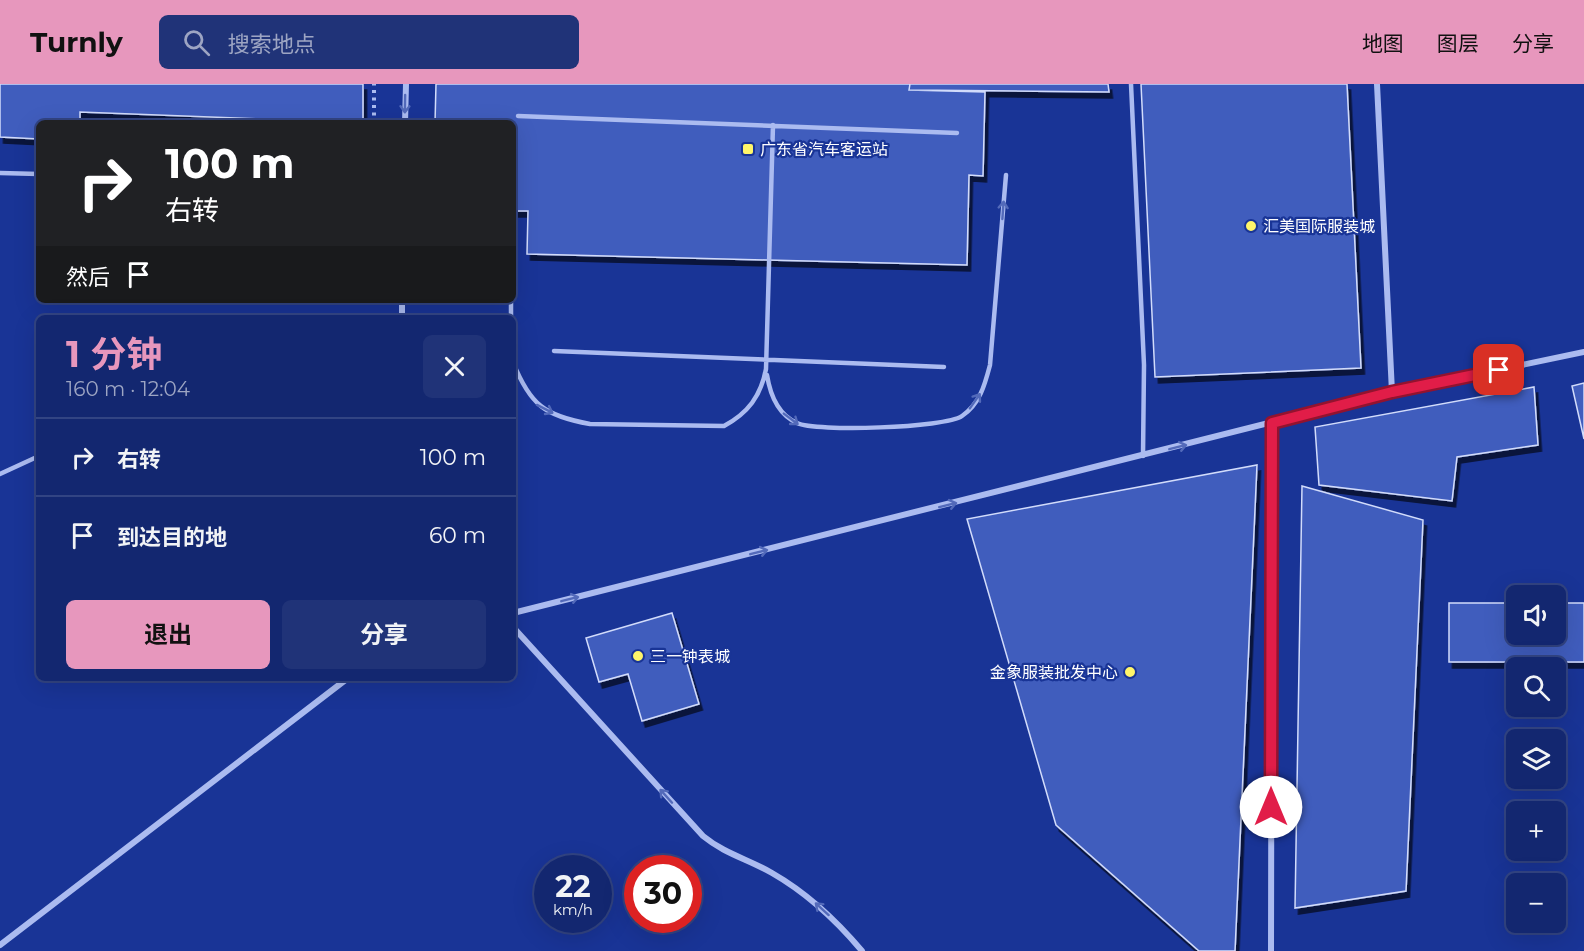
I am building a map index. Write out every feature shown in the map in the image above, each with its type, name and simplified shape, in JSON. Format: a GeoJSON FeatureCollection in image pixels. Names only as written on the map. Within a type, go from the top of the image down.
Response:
{"type":"FeatureCollection","features":[{"type":"Feature","properties":{"kind":"street"},"geometry":{"type":"LineString","coordinates":[[405,120],[406,84]]}},
{"type":"Feature","properties":{"kind":"street"},"geometry":{"type":"LineString","coordinates":[[1377,84],[1392,392]]}},
{"type":"Feature","properties":{"kind":"street"},"geometry":{"type":"LineString","coordinates":[[516,612],[1392,392],[1584,352]]}},
{"type":"Feature","properties":{"kind":"street"},"geometry":{"type":"LineString","coordinates":[[1271,951],[1272,423]]}},
{"type":"Feature","properties":{"kind":"street"},"geometry":{"type":"LineString","coordinates":[[516,630],[703,836],[720,850],[770,871],[804,893],[844,929],[862,951]]}},
{"type":"Feature","properties":{"kind":"street"},"geometry":{"type":"LineString","coordinates":[[0,945],[344,681]]}},
{"type":"Feature","properties":{"kind":"lane"},"geometry":{"type":"LineString","coordinates":[[1131,84],[1144,365],[1143,456]]}},
{"type":"Feature","properties":{"kind":"lane"},"geometry":{"type":"LineString","coordinates":[[518,116],[957,133]]}},
{"type":"Feature","properties":{"kind":"lane"},"geometry":{"type":"LineString","coordinates":[[773,125],[766,369],[770,394],[781,411],[800,425],[912,428],[947,423],[961,417],[971,409],[983,390],[990,365],[1006,175]]}},
{"type":"Feature","properties":{"kind":"lane"},"geometry":{"type":"LineString","coordinates":[[0,173],[36,174]]}},
{"type":"Feature","properties":{"kind":"lane"},"geometry":{"type":"LineString","coordinates":[[554,351],[944,367]]}},
{"type":"Feature","properties":{"kind":"lane"},"geometry":{"type":"LineString","coordinates":[[516,370],[524,389],[535,403],[570,420],[590,424],[724,426],[737,419],[754,403],[763,386],[766,369]]}},
{"type":"Feature","properties":{"kind":"lane"},"geometry":{"type":"LineString","coordinates":[[0,474],[36,457]]}},
{"type":"Feature","properties":{"kind":"path"},"geometry":{"type":"LineString","coordinates":[[374,84],[374,120]]}},
{"type":"Feature","properties":{"kind":"building"},"geometry":{"type":"Polygon","coordinates":[[[0,84],[363,84],[363,120],[286,120],[80,112],[80,120],[36,120],[36,139],[0,137],[0,84]]]}},
{"type":"Feature","properties":{"kind":"building","name":"广东省汽车客运站"},"geometry":{"type":"Polygon","coordinates":[[[436,84],[910,84],[909,90],[985,92],[983,176],[969,175],[967,265],[527,254],[528,211],[516,211],[516,120],[435,120],[436,84]]]}},
{"type":"Feature","properties":{"kind":"building"},"geometry":{"type":"Polygon","coordinates":[[[910,84],[1108,84],[1109,92],[909,90],[910,84]]]}},
{"type":"Feature","properties":{"kind":"building","name":"汇美国际服装城"},"geometry":{"type":"Polygon","coordinates":[[[1141,84],[1347,84],[1361,368],[1155,377],[1141,84]]]}},
{"type":"Feature","properties":{"kind":"building"},"geometry":{"type":"Polygon","coordinates":[[[1584,383],[1584,439],[1572,386],[1584,383]]]}},
{"type":"Feature","properties":{"kind":"building"},"geometry":{"type":"Polygon","coordinates":[[[1534,387],[1538,445],[1457,457],[1452,501],[1319,485],[1315,427],[1534,387]]]}},
{"type":"Feature","properties":{"kind":"building","name":"金象服装批发中心"},"geometry":{"type":"Polygon","coordinates":[[[1257,465],[1235,951],[1199,951],[1056,825],[967,519],[1257,465]]]}},
{"type":"Feature","properties":{"kind":"building"},"geometry":{"type":"Polygon","coordinates":[[[1302,486],[1423,520],[1406,891],[1295,908],[1302,486]]]}},
{"type":"Feature","properties":{"kind":"building"},"geometry":{"type":"Polygon","coordinates":[[[1449,603],[1506,603],[1506,645],[1566,645],[1566,603],[1584,603],[1584,662],[1566,662],[1566,657],[1506,657],[1506,662],[1449,662],[1449,603]]]}},
{"type":"Feature","properties":{"kind":"building","name":"三一钟表城"},"geometry":{"type":"Polygon","coordinates":[[[672,613],[699,704],[642,721],[628,674],[599,682],[586,638],[672,613]]]}},
{"type":"Feature","properties":{"kind":"place","name":"广东省汽车客运站"},"geometry":{"type":"Point","coordinates":[748,149]}},
{"type":"Feature","properties":{"kind":"place","name":"汇美国际服装城"},"geometry":{"type":"Point","coordinates":[1251,226]}},
{"type":"Feature","properties":{"kind":"place","name":"三一钟表城"},"geometry":{"type":"Point","coordinates":[638,656]}},
{"type":"Feature","properties":{"kind":"place","name":"金象服装批发中心"},"geometry":{"type":"Point","coordinates":[1130,672]}},
{"type":"Feature","properties":{"kind":"route"},"geometry":{"type":"LineString","coordinates":[[1271,807],[1272,423],[1392,392],[1499,370]]}}]}
